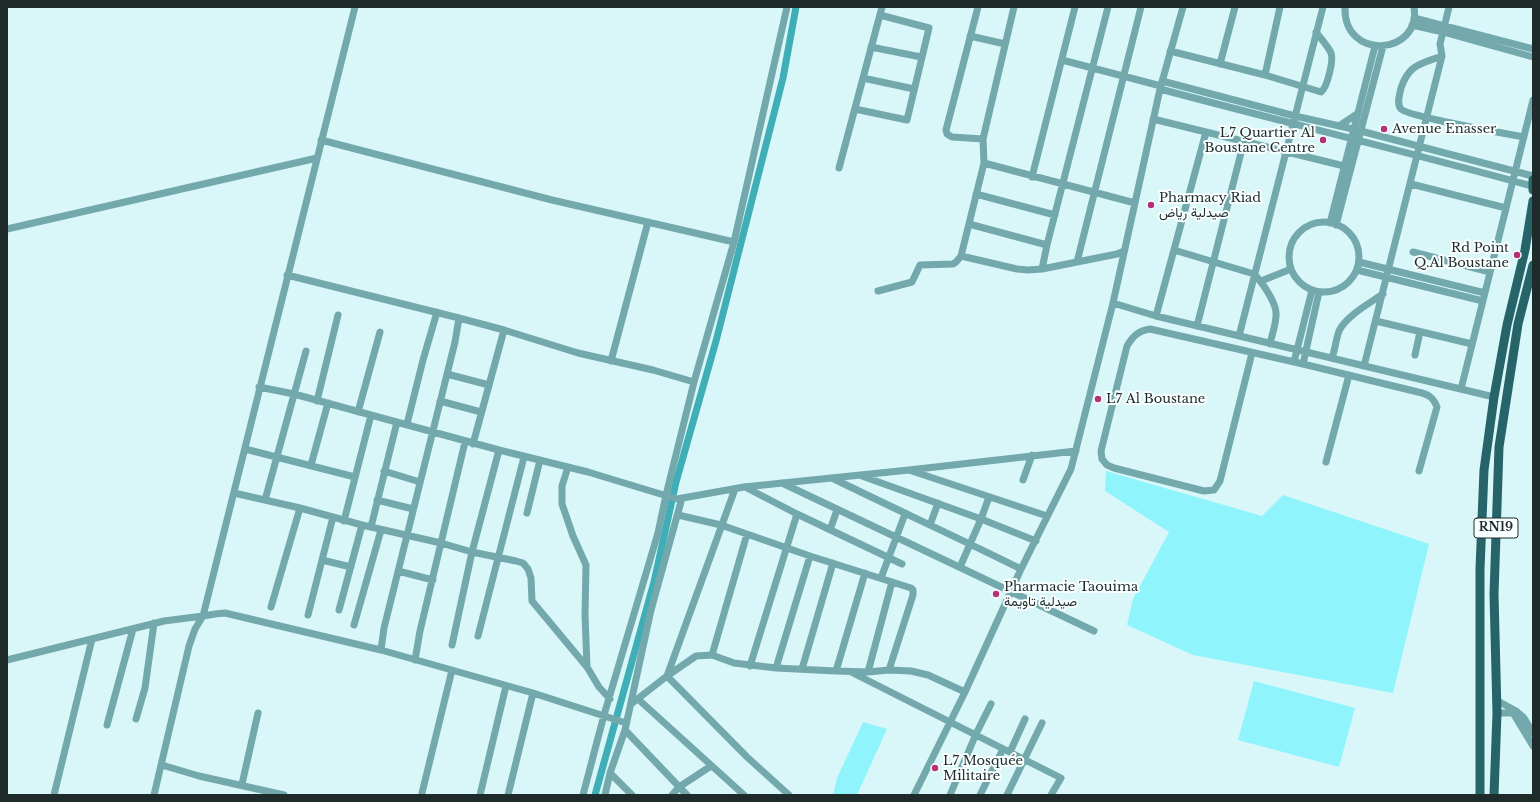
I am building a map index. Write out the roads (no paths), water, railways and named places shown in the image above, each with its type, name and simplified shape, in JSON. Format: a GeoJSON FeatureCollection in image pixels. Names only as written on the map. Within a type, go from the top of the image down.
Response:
{"type":"FeatureCollection","features":[{"type":"Feature","properties":{"kind":"main road","name":"RN19"},"geometry":{"type":"LineString","coordinates":[[1480,795],[1480,569],[1484,470],[1494,397],[1507,325],[1533,202]]}},
{"type":"Feature","properties":{"kind":"main road","name":"RN19"},"geometry":{"type":"LineString","coordinates":[[1494,795],[1497,713],[1494,594],[1499,447],[1518,324],[1533,265]]}},
{"type":"Feature","properties":{"kind":"street"},"geometry":{"type":"LineString","coordinates":[[154,795],[189,646],[195,629],[203,616],[316,158],[355,7]]}},
{"type":"Feature","properties":{"kind":"street"},"geometry":{"type":"LineString","coordinates":[[583,795],[608,717],[610,699],[658,533],[694,382],[734,242],[787,7]]}},
{"type":"Feature","properties":{"kind":"street"},"geometry":{"type":"LineString","coordinates":[[839,168],[882,7]]}},
{"type":"Feature","properties":{"kind":"street"},"geometry":{"type":"LineString","coordinates":[[978,7],[946,130],[947,134],[952,137],[983,139]]}},
{"type":"Feature","properties":{"kind":"street"},"geometry":{"type":"LineString","coordinates":[[878,291],[912,282],[920,265],[953,264],[961,256],[984,164],[983,139],[1014,7]]}},
{"type":"Feature","properties":{"kind":"street"},"geometry":{"type":"LineString","coordinates":[[1032,177],[1075,7]]}},
{"type":"Feature","properties":{"kind":"street"},"geometry":{"type":"LineString","coordinates":[[1042,269],[1046,245],[1063,185],[1108,7]]}},
{"type":"Feature","properties":{"kind":"street"},"geometry":{"type":"LineString","coordinates":[[1077,262],[1142,7]]}},
{"type":"Feature","properties":{"kind":"street"},"geometry":{"type":"LineString","coordinates":[[914,795],[965,692],[1021,569],[1071,469],[1113,303],[1161,85],[1183,7]]}},
{"type":"Feature","properties":{"kind":"street"},"geometry":{"type":"LineString","coordinates":[[1220,64],[1235,7]]}},
{"type":"Feature","properties":{"kind":"street"},"geometry":{"type":"LineString","coordinates":[[1265,75],[1280,7]]}},
{"type":"Feature","properties":{"kind":"street"},"geometry":{"type":"LineString","coordinates":[[1239,336],[1323,7]]}},
{"type":"Feature","properties":{"kind":"street"},"geometry":{"type":"LineString","coordinates":[[1345,7],[1346,22],[1354,36],[1367,44],[1375,46],[1383,46],[1397,42],[1408,32],[1413,22],[1414,7]]}},
{"type":"Feature","properties":{"kind":"street"},"geometry":{"type":"LineString","coordinates":[[1364,366],[1390,270],[1442,56],[1440,44],[1449,7]]}},
{"type":"Feature","properties":{"kind":"street"},"geometry":{"type":"LineString","coordinates":[[855,109],[907,120],[929,28],[880,15]]}},
{"type":"Feature","properties":{"kind":"street"},"geometry":{"type":"LineString","coordinates":[[1413,22],[1533,49]]}},
{"type":"Feature","properties":{"kind":"street"},"geometry":{"type":"LineString","coordinates":[[1444,29],[1533,57]]}},
{"type":"Feature","properties":{"kind":"street"},"geometry":{"type":"LineString","coordinates":[[1170,51],[1265,75],[1321,92],[1326,87],[1332,54],[1316,32]]}},
{"type":"Feature","properties":{"kind":"street"},"geometry":{"type":"LineString","coordinates":[[970,36],[1005,44]]}},
{"type":"Feature","properties":{"kind":"street"},"geometry":{"type":"LineString","coordinates":[[1333,224],[1350,138],[1375,46]]}},
{"type":"Feature","properties":{"kind":"street"},"geometry":{"type":"LineString","coordinates":[[1333,224],[1362,132],[1383,46]]}},
{"type":"Feature","properties":{"kind":"street"},"geometry":{"type":"LineString","coordinates":[[872,47],[922,57]]}},
{"type":"Feature","properties":{"kind":"street"},"geometry":{"type":"LineString","coordinates":[[1442,56],[1419,64],[1411,69],[1404,78],[1398,103],[1401,109],[1406,112],[1427,117],[1524,137]]}},
{"type":"Feature","properties":{"kind":"street"},"geometry":{"type":"LineString","coordinates":[[1062,60],[1161,85],[1353,129],[1533,176]]}},
{"type":"Feature","properties":{"kind":"street"},"geometry":{"type":"LineString","coordinates":[[863,78],[914,89]]}},
{"type":"Feature","properties":{"kind":"street"},"geometry":{"type":"LineString","coordinates":[[1161,85],[1293,124],[1533,185]]}},
{"type":"Feature","properties":{"kind":"street"},"geometry":{"type":"LineString","coordinates":[[1461,389],[1533,100]]}},
{"type":"Feature","properties":{"kind":"street"},"geometry":{"type":"LineString","coordinates":[[1339,126],[1357,114]]}},
{"type":"Feature","properties":{"kind":"street"},"geometry":{"type":"LineString","coordinates":[[1365,117],[1373,134]]}},
{"type":"Feature","properties":{"kind":"street"},"geometry":{"type":"LineString","coordinates":[[1153,119],[1344,166]]}},
{"type":"Feature","properties":{"kind":"street"},"geometry":{"type":"LineString","coordinates":[[1156,316],[1206,132]]}},
{"type":"Feature","properties":{"kind":"street"},"geometry":{"type":"LineString","coordinates":[[321,140],[552,200],[734,242]]}},
{"type":"Feature","properties":{"kind":"street"},"geometry":{"type":"LineString","coordinates":[[1198,326],[1244,141]]}},
{"type":"Feature","properties":{"kind":"street"},"geometry":{"type":"LineString","coordinates":[[7,229],[316,158]]}},
{"type":"Feature","properties":{"kind":"street"},"geometry":{"type":"LineString","coordinates":[[984,164],[1135,203]]}},
{"type":"Feature","properties":{"kind":"street"},"geometry":{"type":"LineString","coordinates":[[1411,184],[1506,208]]}},
{"type":"Feature","properties":{"kind":"street"},"geometry":{"type":"LineString","coordinates":[[976,194],[1055,214]]}},
{"type":"Feature","properties":{"kind":"street"},"geometry":{"type":"LineString","coordinates":[[611,361],[648,222]]}},
{"type":"Feature","properties":{"kind":"street"},"geometry":{"type":"LineString","coordinates":[[1319,223],[1333,224],[1345,229],[1354,240],[1359,253],[1359,262],[1357,270],[1352,278],[1342,288],[1328,292],[1316,291],[1303,285],[1296,278],[1291,269],[1289,259],[1290,249],[1294,239],[1301,231],[1309,226],[1319,223]]}},
{"type":"Feature","properties":{"kind":"street"},"geometry":{"type":"LineString","coordinates":[[969,224],[1046,245]]}},
{"type":"Feature","properties":{"kind":"street"},"geometry":{"type":"LineString","coordinates":[[1174,250],[1254,274],[1261,281],[1276,311],[1276,318],[1270,344]]}},
{"type":"Feature","properties":{"kind":"street"},"geometry":{"type":"LineString","coordinates":[[961,256],[1017,269],[1042,269],[1117,254],[1124,251]]}},
{"type":"Feature","properties":{"kind":"street"},"geometry":{"type":"LineString","coordinates":[[1413,252],[1490,272]]}},
{"type":"Feature","properties":{"kind":"street"},"geometry":{"type":"LineString","coordinates":[[1359,262],[1485,293]]}},
{"type":"Feature","properties":{"kind":"street"},"geometry":{"type":"LineString","coordinates":[[1261,281],[1291,269]]}},
{"type":"Feature","properties":{"kind":"street"},"geometry":{"type":"LineString","coordinates":[[1357,270],[1483,301]]}},
{"type":"Feature","properties":{"kind":"street"},"geometry":{"type":"LineString","coordinates":[[287,275],[437,312],[504,330],[578,353],[653,370],[694,382]]}},
{"type":"Feature","properties":{"kind":"street"},"geometry":{"type":"LineString","coordinates":[[1294,362],[1301,351],[1316,291]]}},
{"type":"Feature","properties":{"kind":"street"},"geometry":{"type":"LineString","coordinates":[[1332,358],[1339,331],[1343,324],[1383,294]]}},
{"type":"Feature","properties":{"kind":"street"},"geometry":{"type":"LineString","coordinates":[[1113,303],[1156,316],[1494,397]]}},
{"type":"Feature","properties":{"kind":"street"},"geometry":{"type":"LineString","coordinates":[[407,424],[437,312]]}},
{"type":"Feature","properties":{"kind":"street"},"geometry":{"type":"LineString","coordinates":[[317,401],[338,315]]}},
{"type":"Feature","properties":{"kind":"street"},"geometry":{"type":"LineString","coordinates":[[381,650],[384,628],[447,374],[459,318]]}},
{"type":"Feature","properties":{"kind":"street"},"geometry":{"type":"LineString","coordinates":[[1376,321],[1472,344]]}},
{"type":"Feature","properties":{"kind":"street"},"geometry":{"type":"LineString","coordinates":[[1252,353],[1220,481],[1214,490],[1204,491],[1114,468],[1107,465],[1102,459],[1102,451],[1127,346],[1136,333],[1142,330],[1150,329],[1424,393],[1434,400],[1437,407],[1419,471]]}},
{"type":"Feature","properties":{"kind":"street"},"geometry":{"type":"LineString","coordinates":[[473,444],[504,330]]}},
{"type":"Feature","properties":{"kind":"street"},"geometry":{"type":"LineString","coordinates":[[358,412],[380,332]]}},
{"type":"Feature","properties":{"kind":"street"},"geometry":{"type":"LineString","coordinates":[[1415,355],[1420,332]]}},
{"type":"Feature","properties":{"kind":"street"},"geometry":{"type":"LineString","coordinates":[[266,500],[306,351]]}},
{"type":"Feature","properties":{"kind":"street"},"geometry":{"type":"LineString","coordinates":[[1301,351],[1303,364]]}},
{"type":"Feature","properties":{"kind":"street"},"geometry":{"type":"LineString","coordinates":[[447,374],[489,384]]}},
{"type":"Feature","properties":{"kind":"street"},"geometry":{"type":"LineString","coordinates":[[1326,462],[1349,375]]}},
{"type":"Feature","properties":{"kind":"street"},"geometry":{"type":"LineString","coordinates":[[259,387],[294,394],[407,424],[465,442],[568,467],[680,499],[744,487],[781,482],[910,470],[1076,451]]}},
{"type":"Feature","properties":{"kind":"street"},"geometry":{"type":"LineString","coordinates":[[440,401],[481,412]]}},
{"type":"Feature","properties":{"kind":"street"},"geometry":{"type":"LineString","coordinates":[[311,465],[328,403]]}},
{"type":"Feature","properties":{"kind":"street"},"geometry":{"type":"LineString","coordinates":[[344,521],[371,415]]}},
{"type":"Feature","properties":{"kind":"street"},"geometry":{"type":"LineString","coordinates":[[371,527],[397,422]]}},
{"type":"Feature","properties":{"kind":"street"},"geometry":{"type":"LineString","coordinates":[[415,660],[432,580],[465,442]]}},
{"type":"Feature","properties":{"kind":"street"},"geometry":{"type":"LineString","coordinates":[[245,449],[355,477]]}},
{"type":"Feature","properties":{"kind":"street"},"geometry":{"type":"LineString","coordinates":[[452,645],[472,552],[499,450]]}},
{"type":"Feature","properties":{"kind":"street"},"geometry":{"type":"LineString","coordinates":[[1023,480],[1032,455]]}},
{"type":"Feature","properties":{"kind":"street"},"geometry":{"type":"LineString","coordinates":[[478,636],[524,457]]}},
{"type":"Feature","properties":{"kind":"street"},"geometry":{"type":"LineString","coordinates":[[527,513],[540,460]]}},
{"type":"Feature","properties":{"kind":"street"},"geometry":{"type":"LineString","coordinates":[[568,467],[562,486],[562,504],[573,536],[586,565],[587,667]]}},
{"type":"Feature","properties":{"kind":"street"},"geometry":{"type":"LineString","coordinates":[[910,470],[1047,516]]}},
{"type":"Feature","properties":{"kind":"street"},"geometry":{"type":"LineString","coordinates":[[384,471],[420,482]]}},
{"type":"Feature","properties":{"kind":"street"},"geometry":{"type":"LineString","coordinates":[[860,475],[981,519],[1036,541]]}},
{"type":"Feature","properties":{"kind":"street"},"geometry":{"type":"LineString","coordinates":[[831,478],[1021,569]]}},
{"type":"Feature","properties":{"kind":"street"},"geometry":{"type":"LineString","coordinates":[[781,482],[1094,632]]}},
{"type":"Feature","properties":{"kind":"street"},"geometry":{"type":"LineString","coordinates":[[744,487],[902,564]]}},
{"type":"Feature","properties":{"kind":"street"},"geometry":{"type":"LineString","coordinates":[[667,676],[721,525],[736,489]]}},
{"type":"Feature","properties":{"kind":"street"},"geometry":{"type":"LineString","coordinates":[[234,494],[300,508],[344,521],[441,543],[472,552],[499,556],[523,563],[528,569],[531,578],[532,601],[587,667],[599,687],[610,699]]}},
{"type":"Feature","properties":{"kind":"street"},"geometry":{"type":"LineString","coordinates":[[960,567],[981,519],[988,497]]}},
{"type":"Feature","properties":{"kind":"street"},"geometry":{"type":"LineString","coordinates":[[680,499],[678,515],[651,610],[631,704],[623,722],[625,730],[687,795]]}},
{"type":"Feature","properties":{"kind":"street"},"geometry":{"type":"LineString","coordinates":[[377,500],[413,509]]}},
{"type":"Feature","properties":{"kind":"street"},"geometry":{"type":"LineString","coordinates":[[930,525],[938,503]]}},
{"type":"Feature","properties":{"kind":"street"},"geometry":{"type":"LineString","coordinates":[[271,607],[300,508]]}},
{"type":"Feature","properties":{"kind":"street"},"geometry":{"type":"LineString","coordinates":[[830,530],[837,510]]}},
{"type":"Feature","properties":{"kind":"street"},"geometry":{"type":"LineString","coordinates":[[750,666],[797,514]]}},
{"type":"Feature","properties":{"kind":"street"},"geometry":{"type":"LineString","coordinates":[[882,578],[905,514]]}},
{"type":"Feature","properties":{"kind":"street"},"geometry":{"type":"LineString","coordinates":[[678,515],[721,525],[833,564],[911,588],[914,592],[889,670]]}},
{"type":"Feature","properties":{"kind":"street"},"geometry":{"type":"LineString","coordinates":[[308,615],[332,517]]}},
{"type":"Feature","properties":{"kind":"street"},"geometry":{"type":"LineString","coordinates":[[339,610],[362,525]]}},
{"type":"Feature","properties":{"kind":"street"},"geometry":{"type":"LineString","coordinates":[[354,625],[381,530]]}},
{"type":"Feature","properties":{"kind":"street"},"geometry":{"type":"LineString","coordinates":[[712,655],[747,534]]}},
{"type":"Feature","properties":{"kind":"street"},"geometry":{"type":"LineString","coordinates":[[776,668],[810,556]]}},
{"type":"Feature","properties":{"kind":"street"},"geometry":{"type":"LineString","coordinates":[[322,560],[351,567]]}},
{"type":"Feature","properties":{"kind":"street"},"geometry":{"type":"LineString","coordinates":[[802,669],[833,564]]}},
{"type":"Feature","properties":{"kind":"street"},"geometry":{"type":"LineString","coordinates":[[398,571],[432,580]]}},
{"type":"Feature","properties":{"kind":"street"},"geometry":{"type":"LineString","coordinates":[[836,671],[865,573]]}},
{"type":"Feature","properties":{"kind":"street"},"geometry":{"type":"LineString","coordinates":[[868,672],[892,582]]}},
{"type":"Feature","properties":{"kind":"street"},"geometry":{"type":"LineString","coordinates":[[7,660],[154,623],[215,614],[230,614],[381,650],[533,693],[623,722]]}},
{"type":"Feature","properties":{"kind":"street"},"geometry":{"type":"LineString","coordinates":[[136,719],[145,688],[154,623]]}},
{"type":"Feature","properties":{"kind":"street"},"geometry":{"type":"LineString","coordinates":[[107,725],[133,629]]}},
{"type":"Feature","properties":{"kind":"street"},"geometry":{"type":"LineString","coordinates":[[54,795],[92,639]]}},
{"type":"Feature","properties":{"kind":"street"},"geometry":{"type":"LineString","coordinates":[[631,704],[696,656],[712,655],[734,663],[750,666],[851,672],[889,670],[911,671],[928,675],[965,692]]}},
{"type":"Feature","properties":{"kind":"street"},"geometry":{"type":"LineString","coordinates":[[422,793],[452,670]]}},
{"type":"Feature","properties":{"kind":"street"},"geometry":{"type":"LineString","coordinates":[[851,672],[1061,778],[1051,795]]}},
{"type":"Feature","properties":{"kind":"street"},"geometry":{"type":"LineString","coordinates":[[667,676],[747,757],[789,795]]}},
{"type":"Feature","properties":{"kind":"street"},"geometry":{"type":"LineString","coordinates":[[480,795],[506,686]]}},
{"type":"Feature","properties":{"kind":"street"},"geometry":{"type":"LineString","coordinates":[[508,795],[533,693]]}},
{"type":"Feature","properties":{"kind":"street"},"geometry":{"type":"LineString","coordinates":[[638,699],[744,795]]}},
{"type":"Feature","properties":{"kind":"street"},"geometry":{"type":"LineString","coordinates":[[1496,700],[1516,711],[1524,718],[1533,733]]}},
{"type":"Feature","properties":{"kind":"street"},"geometry":{"type":"LineString","coordinates":[[950,795],[976,734],[991,704]]}},
{"type":"Feature","properties":{"kind":"street"},"geometry":{"type":"LineString","coordinates":[[242,784],[258,713]]}},
{"type":"Feature","properties":{"kind":"street"},"geometry":{"type":"LineString","coordinates":[[1497,713],[1513,713],[1533,746]]}},
{"type":"Feature","properties":{"kind":"street"},"geometry":{"type":"LineString","coordinates":[[1010,752],[1025,719]]}},
{"type":"Feature","properties":{"kind":"street"},"geometry":{"type":"LineString","coordinates":[[1007,795],[1042,723]]}},
{"type":"Feature","properties":{"kind":"street"},"geometry":{"type":"LineString","coordinates":[[605,795],[610,773],[625,730]]}},
{"type":"Feature","properties":{"kind":"street"},"geometry":{"type":"LineString","coordinates":[[980,795],[1003,749]]}},
{"type":"Feature","properties":{"kind":"street"},"geometry":{"type":"LineString","coordinates":[[162,765],[199,776],[242,784],[284,795]]}},
{"type":"Feature","properties":{"kind":"street"},"geometry":{"type":"LineString","coordinates":[[672,795],[679,787],[711,766]]}},
{"type":"Feature","properties":{"kind":"street"},"geometry":{"type":"LineString","coordinates":[[610,773],[632,795]]}},
{"type":"Feature","properties":{"kind":"waterway"},"geometry":{"type":"LineString","coordinates":[[595,795],[654,582],[676,482],[716,341],[783,78],[796,7]]}},
{"type":"Feature","properties":{"kind":"place","name":"Avenue Enasser"},"geometry":{"type":"Point","coordinates":[1384,129]}},
{"type":"Feature","properties":{"kind":"place","name":"L7 Quartier Al Boustane Centre"},"geometry":{"type":"Point","coordinates":[1323,140]}},
{"type":"Feature","properties":{"kind":"place","name":"Pharmacy Riad صيدلية رياض"},"geometry":{"type":"Point","coordinates":[1151,205]}},
{"type":"Feature","properties":{"kind":"place","name":"Rd Point Q.Al Boustane"},"geometry":{"type":"Point","coordinates":[1517,255]}},
{"type":"Feature","properties":{"kind":"place","name":"L7 Al Boustane"},"geometry":{"type":"Point","coordinates":[1098,399]}},
{"type":"Feature","properties":{"kind":"place","name":"Pharmacie Taouima صيدلية تاويمة"},"geometry":{"type":"Point","coordinates":[996,594]}},
{"type":"Feature","properties":{"kind":"place","name":"L7 Mosquée Militaire"},"geometry":{"type":"Point","coordinates":[935,768]}}]}
